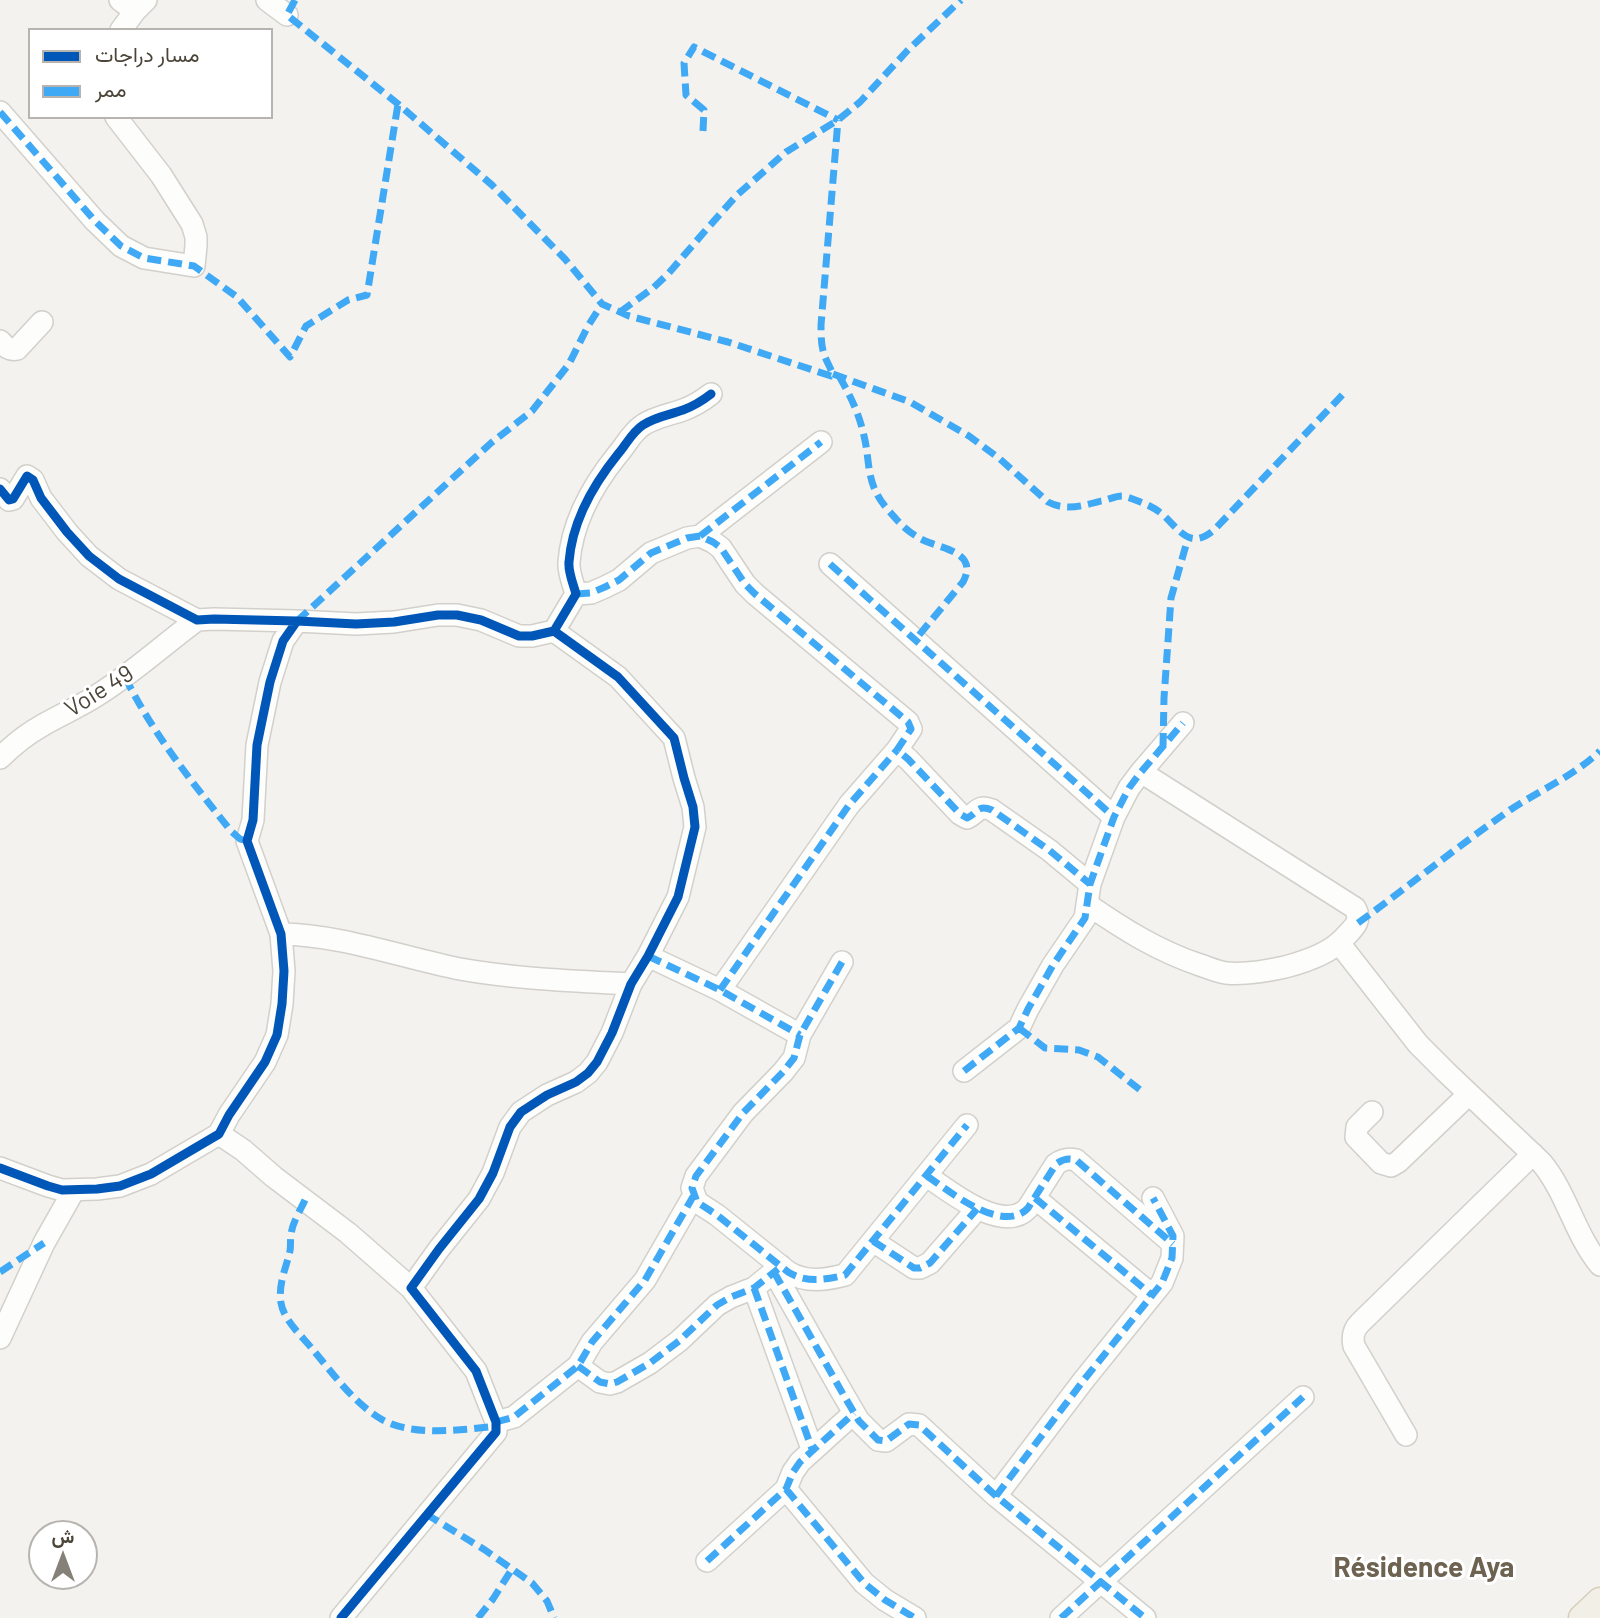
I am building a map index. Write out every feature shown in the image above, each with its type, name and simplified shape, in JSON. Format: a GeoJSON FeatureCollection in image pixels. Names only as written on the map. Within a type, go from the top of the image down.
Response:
{"type":"FeatureCollection","features":[{"type":"Feature","properties":{"kind":"main road"},"geometry":{"type":"LineString","coordinates":[[1582,1618],[1600,1601]]}},
{"type":"Feature","properties":{"kind":"street"},"geometry":{"type":"LineString","coordinates":[[267,0],[287,15]]}},
{"type":"Feature","properties":{"kind":"street"},"geometry":{"type":"LineString","coordinates":[[122,28],[134,4]]}},
{"type":"Feature","properties":{"kind":"street"},"geometry":{"type":"LineString","coordinates":[[0,112],[95,222],[121,246],[144,258],[194,266],[196,237],[192,224],[161,175],[118,119]]}},
{"type":"Feature","properties":{"kind":"street"},"geometry":{"type":"LineString","coordinates":[[0,341],[8,349],[17,349],[42,322]]}},
{"type":"Feature","properties":{"kind":"street"},"geometry":{"type":"LineString","coordinates":[[0,489],[9,500],[13,499],[27,477],[33,481],[41,498],[67,532],[89,556],[119,579],[197,620],[356,624],[457,615],[481,620],[519,636],[532,636],[554,631],[576,593],[569,563],[573,535],[579,518],[596,485],[638,428],[694,406],[711,394]]}},
{"type":"Feature","properties":{"kind":"street"},"geometry":{"type":"LineString","coordinates":[[576,593],[592,593],[619,580],[651,553],[687,538],[700,536],[821,442]]}},
{"type":"Feature","properties":{"kind":"street"},"geometry":{"type":"LineString","coordinates":[[700,536],[720,548],[755,594],[905,718],[911,729],[897,750],[849,804],[720,990]]}},
{"type":"Feature","properties":{"kind":"street"},"geometry":{"type":"LineString","coordinates":[[830,564],[1114,817]]}},
{"type":"Feature","properties":{"kind":"street","name":"Voie 49"},"geometry":{"type":"LineString","coordinates":[[0,758],[42,725],[94,698],[125,677],[197,620]]}},
{"type":"Feature","properties":{"kind":"street"},"geometry":{"type":"LineString","coordinates":[[0,1168],[62,1190],[120,1186],[151,1174],[219,1134],[265,1062],[277,1035],[282,1004],[284,971],[281,934],[247,841],[253,820],[257,745],[270,682],[283,641],[297,621]]}},
{"type":"Feature","properties":{"kind":"street"},"geometry":{"type":"LineString","coordinates":[[411,1289],[479,1199],[493,1172],[510,1127],[522,1112],[547,1095],[576,1082],[597,1062],[612,1033],[631,984],[678,897],[695,827],[693,807],[674,738],[618,677],[554,631]]}},
{"type":"Feature","properties":{"kind":"street"},"geometry":{"type":"LineString","coordinates":[[964,1071],[1019,1028],[1053,965],[1085,918],[1088,894],[1114,817],[1129,788],[1183,723]]}},
{"type":"Feature","properties":{"kind":"street"},"geometry":{"type":"LineString","coordinates":[[897,750],[908,758],[960,814],[967,818],[979,809],[992,810],[1049,850],[1120,927],[1163,951],[1186,960],[1227,973],[1273,970],[1314,958],[1339,943],[1357,923],[1359,917],[1355,908],[1141,772]]}},
{"type":"Feature","properties":{"kind":"street"},"geometry":{"type":"LineString","coordinates":[[281,934],[315,936],[460,969],[533,978],[631,984]]}},
{"type":"Feature","properties":{"kind":"street"},"geometry":{"type":"LineString","coordinates":[[1339,943],[1418,1044],[1546,1167],[1558,1185],[1579,1234],[1600,1265]]}},
{"type":"Feature","properties":{"kind":"street"},"geometry":{"type":"LineString","coordinates":[[648,956],[720,990],[800,1035]]}},
{"type":"Feature","properties":{"kind":"street"},"geometry":{"type":"LineString","coordinates":[[842,962],[800,1035],[794,1058],[743,1113],[696,1176],[692,1188],[697,1202],[717,1215],[777,1269],[797,1278],[821,1280],[845,1275],[967,1125]]}},
{"type":"Feature","properties":{"kind":"street"},"geometry":{"type":"LineString","coordinates":[[1372,1112],[1357,1127],[1356,1137],[1381,1163],[1391,1166],[1469,1094]]}},
{"type":"Feature","properties":{"kind":"street"},"geometry":{"type":"LineString","coordinates":[[219,1134],[348,1233],[411,1289],[476,1371],[496,1422],[494,1435],[341,1618]]}},
{"type":"Feature","properties":{"kind":"street"},"geometry":{"type":"LineString","coordinates":[[1406,1435],[1354,1346],[1354,1331],[1534,1154]]}},
{"type":"Feature","properties":{"kind":"street"},"geometry":{"type":"LineString","coordinates":[[926,1176],[977,1209],[1002,1216],[1018,1216],[1026,1212],[1056,1164],[1067,1159],[1076,1160],[1173,1244]]}},
{"type":"Feature","properties":{"kind":"street"},"geometry":{"type":"LineString","coordinates":[[0,1338],[44,1243],[74,1190]]}},
{"type":"Feature","properties":{"kind":"street"},"geometry":{"type":"LineString","coordinates":[[496,1422],[514,1417],[578,1366],[592,1342],[645,1280],[694,1195]]}},
{"type":"Feature","properties":{"kind":"street"},"geometry":{"type":"LineString","coordinates":[[1035,1198],[1152,1295]]}},
{"type":"Feature","properties":{"kind":"street"},"geometry":{"type":"LineString","coordinates":[[996,1496],[1162,1283],[1172,1258],[1173,1244],[1166,1221],[1153,1198]]}},
{"type":"Feature","properties":{"kind":"street"},"geometry":{"type":"LineString","coordinates":[[873,1241],[914,1268],[920,1268],[930,1263],[977,1209]]}},
{"type":"Feature","properties":{"kind":"street"},"geometry":{"type":"LineString","coordinates":[[578,1366],[600,1382],[617,1382],[650,1363],[679,1341],[717,1305],[754,1288],[777,1269]]}},
{"type":"Feature","properties":{"kind":"street"},"geometry":{"type":"LineString","coordinates":[[777,1269],[854,1413],[880,1441],[886,1441],[906,1425],[919,1425],[996,1496],[1145,1618]]}},
{"type":"Feature","properties":{"kind":"street"},"geometry":{"type":"LineString","coordinates":[[754,1288],[812,1449]]}},
{"type":"Feature","properties":{"kind":"street"},"geometry":{"type":"LineString","coordinates":[[1061,1618],[1303,1397]]}},
{"type":"Feature","properties":{"kind":"street"},"geometry":{"type":"LineString","coordinates":[[707,1560],[786,1489],[800,1462],[854,1413]]}},
{"type":"Feature","properties":{"kind":"street"},"geometry":{"type":"LineString","coordinates":[[786,1489],[863,1583],[915,1618]]}},
{"type":"Feature","properties":{"kind":"marked path"},"geometry":{"type":"LineString","coordinates":[[295,0],[287,15],[398,104],[492,185],[565,259],[602,304],[629,316],[728,342],[831,376],[833,375],[823,349],[821,325],[838,120]]}},
{"type":"Feature","properties":{"kind":"marked path"},"geometry":{"type":"LineString","coordinates":[[620,312],[668,274],[737,195],[786,152],[838,120],[860,102],[907,51],[961,0]]}},
{"type":"Feature","properties":{"kind":"marked path"},"geometry":{"type":"LineString","coordinates":[[703,131],[704,110],[686,95],[684,63],[694,47],[838,120]]}},
{"type":"Feature","properties":{"kind":"marked path"},"geometry":{"type":"LineString","coordinates":[[0,112],[95,221],[121,246],[144,258],[194,266],[237,297],[290,357],[306,326],[348,300],[367,295],[398,104]]}},
{"type":"Feature","properties":{"kind":"marked path"},"geometry":{"type":"LineString","coordinates":[[297,621],[491,443],[532,411],[569,364],[602,304]]}},
{"type":"Feature","properties":{"kind":"marked path"},"geometry":{"type":"LineString","coordinates":[[833,374],[910,402],[969,436],[1054,505],[1074,507],[1122,496],[1156,510],[1186,536],[1192,538],[1199,538],[1215,529],[1347,390]]}},
{"type":"Feature","properties":{"kind":"marked path"},"geometry":{"type":"LineString","coordinates":[[839,376],[860,420],[871,480],[881,501],[909,531],[923,540],[956,553],[966,564],[967,572],[963,582],[915,640]]}},
{"type":"Feature","properties":{"kind":"marked path"},"geometry":{"type":"LineString","coordinates":[[700,536],[821,442]]}},
{"type":"Feature","properties":{"kind":"marked path"},"geometry":{"type":"LineString","coordinates":[[576,594],[591,593],[619,580],[651,553],[687,538],[700,536],[713,542],[721,548],[755,594],[908,722],[911,729],[897,750],[960,814],[967,818],[980,809],[992,810],[1049,850],[1090,884]]}},
{"type":"Feature","properties":{"kind":"marked path"},"geometry":{"type":"LineString","coordinates":[[1163,747],[1171,598],[1188,538]]}},
{"type":"Feature","properties":{"kind":"marked path"},"geometry":{"type":"LineString","coordinates":[[830,564],[1114,817]]}},
{"type":"Feature","properties":{"kind":"marked path"},"geometry":{"type":"LineString","coordinates":[[125,677],[148,718],[188,776],[231,831],[247,841]]}},
{"type":"Feature","properties":{"kind":"marked path"},"geometry":{"type":"LineString","coordinates":[[964,1071],[1019,1028],[1053,965],[1085,918],[1090,884],[1114,817],[1129,788],[1183,723]]}},
{"type":"Feature","properties":{"kind":"marked path"},"geometry":{"type":"LineString","coordinates":[[720,990],[849,805],[897,750]]}},
{"type":"Feature","properties":{"kind":"marked path"},"geometry":{"type":"LineString","coordinates":[[1358,923],[1491,824],[1579,768],[1600,751]]}},
{"type":"Feature","properties":{"kind":"marked path"},"geometry":{"type":"LineString","coordinates":[[648,956],[720,990],[800,1035]]}},
{"type":"Feature","properties":{"kind":"marked path"},"geometry":{"type":"LineString","coordinates":[[842,962],[800,1035],[794,1058],[743,1113],[696,1176],[692,1188],[697,1202],[788,1272],[816,1280],[845,1275],[967,1125]]}},
{"type":"Feature","properties":{"kind":"marked path"},"geometry":{"type":"LineString","coordinates":[[1019,1028],[1045,1048],[1079,1050],[1098,1057],[1144,1093]]}},
{"type":"Feature","properties":{"kind":"marked path"},"geometry":{"type":"LineString","coordinates":[[927,1176],[976,1208],[991,1214],[1017,1215],[1028,1208],[1056,1164],[1066,1159],[1076,1160],[1173,1244]]}},
{"type":"Feature","properties":{"kind":"marked path"},"geometry":{"type":"LineString","coordinates":[[496,1422],[514,1417],[578,1366],[592,1342],[645,1280],[694,1195]]}},
{"type":"Feature","properties":{"kind":"marked path"},"geometry":{"type":"LineString","coordinates":[[1035,1198],[1152,1295]]}},
{"type":"Feature","properties":{"kind":"marked path"},"geometry":{"type":"LineString","coordinates":[[996,1496],[1162,1283],[1172,1258],[1173,1236],[1153,1198]]}},
{"type":"Feature","properties":{"kind":"marked path"},"geometry":{"type":"LineString","coordinates":[[305,1200],[292,1231],[290,1251],[281,1283],[281,1303],[290,1322],[337,1379],[362,1405],[393,1425],[438,1431],[497,1426]]}},
{"type":"Feature","properties":{"kind":"marked path"},"geometry":{"type":"LineString","coordinates":[[873,1241],[914,1268],[920,1268],[930,1263],[977,1209]]}},
{"type":"Feature","properties":{"kind":"marked path"},"geometry":{"type":"LineString","coordinates":[[0,1272],[44,1243]]}},
{"type":"Feature","properties":{"kind":"marked path"},"geometry":{"type":"LineString","coordinates":[[578,1366],[600,1382],[617,1382],[650,1363],[679,1341],[717,1305],[754,1288],[778,1269]]}},
{"type":"Feature","properties":{"kind":"marked path"},"geometry":{"type":"LineString","coordinates":[[774,1272],[859,1421],[878,1440],[886,1441],[909,1424],[919,1425],[996,1496],[1145,1618]]}},
{"type":"Feature","properties":{"kind":"marked path"},"geometry":{"type":"LineString","coordinates":[[754,1288],[812,1449]]}},
{"type":"Feature","properties":{"kind":"marked path"},"geometry":{"type":"LineString","coordinates":[[1061,1618],[1303,1397]]}},
{"type":"Feature","properties":{"kind":"marked path"},"geometry":{"type":"LineString","coordinates":[[707,1561],[786,1489],[800,1462],[854,1413]]}},
{"type":"Feature","properties":{"kind":"marked path"},"geometry":{"type":"LineString","coordinates":[[786,1489],[864,1583],[885,1600],[915,1618]]}},
{"type":"Feature","properties":{"kind":"marked path"},"geometry":{"type":"LineString","coordinates":[[426,1514],[532,1583],[547,1601],[554,1618]]}},
{"type":"Feature","properties":{"kind":"marked path"},"geometry":{"type":"LineString","coordinates":[[478,1618],[512,1569]]}},
{"type":"Feature","properties":{"kind":"cycle path"},"geometry":{"type":"LineString","coordinates":[[0,489],[9,500],[13,499],[27,476],[33,480],[41,498],[67,532],[89,556],[119,579],[197,620],[356,624],[457,615],[481,620],[519,636],[532,636],[554,631],[576,594],[569,566],[574,533],[592,491],[609,466],[643,425],[691,407],[711,394]]}},
{"type":"Feature","properties":{"kind":"cycle path"},"geometry":{"type":"LineString","coordinates":[[0,1168],[62,1190],[120,1186],[151,1174],[219,1134],[265,1062],[277,1035],[282,1004],[284,971],[281,934],[247,841],[253,820],[257,745],[270,682],[283,641],[297,621]]}},
{"type":"Feature","properties":{"kind":"cycle path"},"geometry":{"type":"LineString","coordinates":[[341,1618],[496,1432],[496,1422],[476,1371],[411,1288],[479,1199],[493,1173],[510,1127],[521,1112],[547,1095],[576,1082],[597,1062],[612,1033],[631,984],[678,897],[695,827],[693,807],[674,738],[618,677],[554,631]]}},
{"type":"Feature","properties":{"kind":"district","name":"Résidence Aya"},"geometry":{"type":"Point","coordinates":[1424,1568]}}]}
